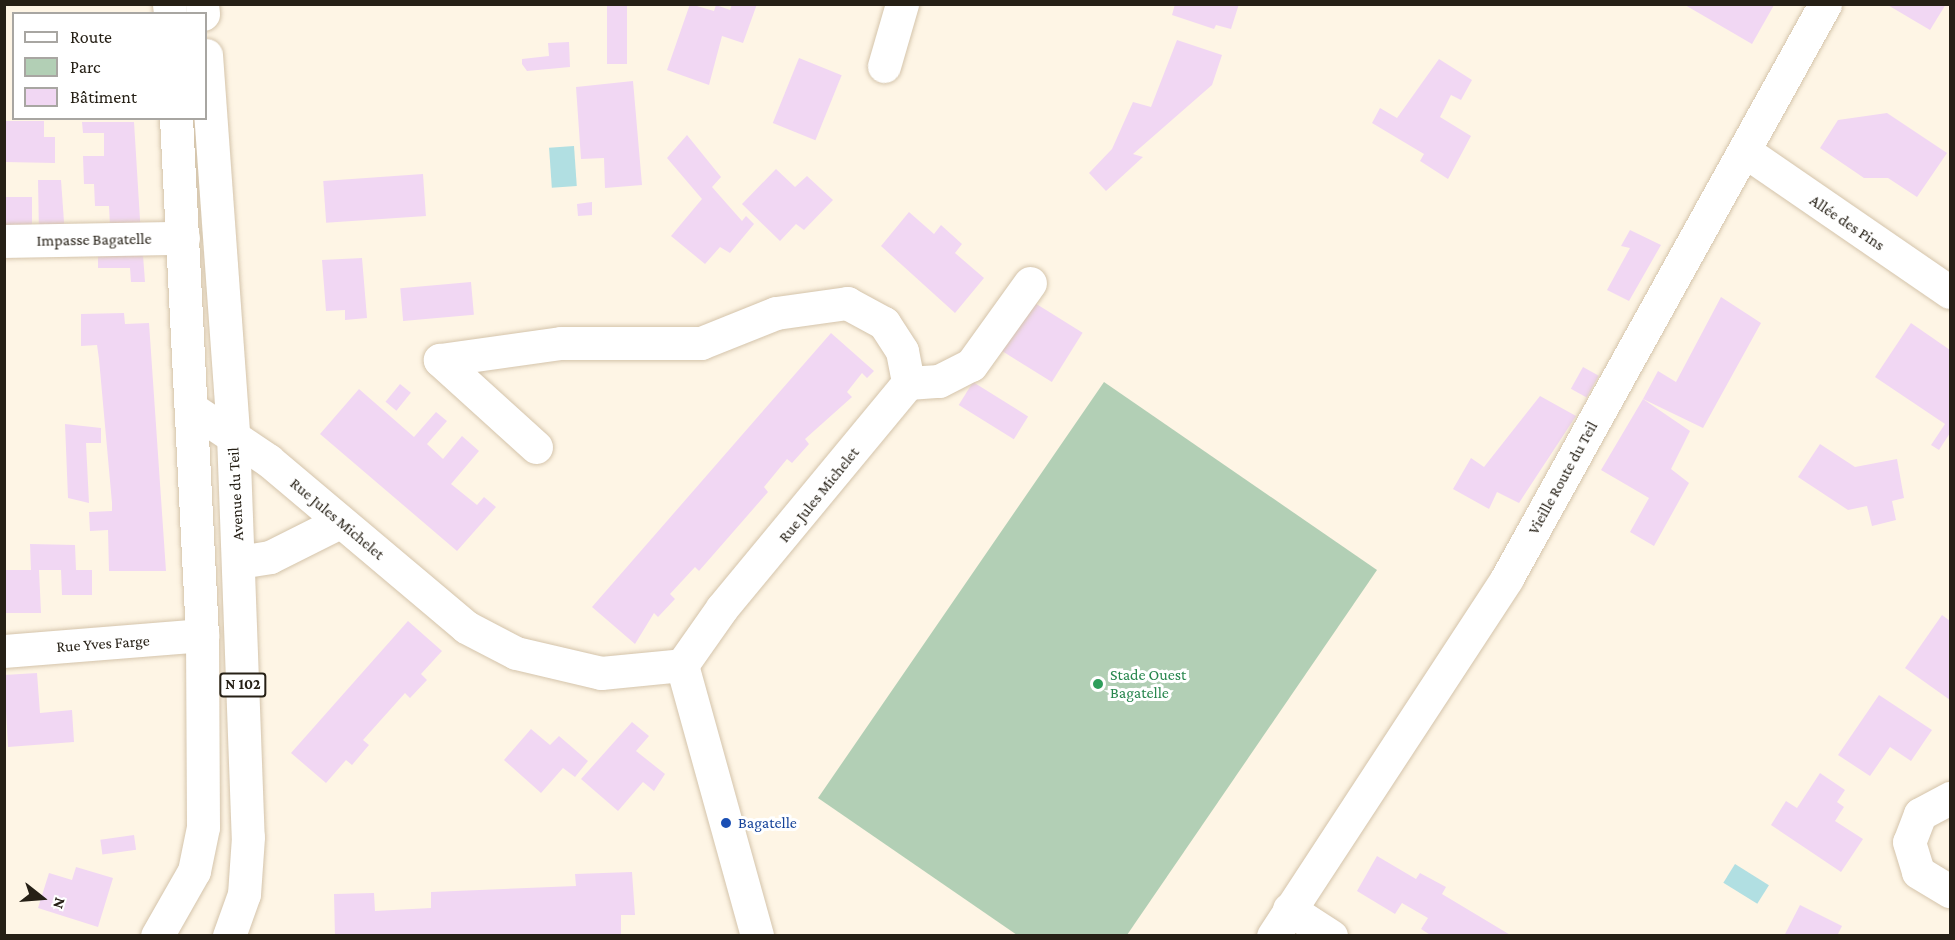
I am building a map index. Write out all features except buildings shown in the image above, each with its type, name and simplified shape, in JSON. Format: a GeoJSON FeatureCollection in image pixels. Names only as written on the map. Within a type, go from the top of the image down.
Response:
{"type":"FeatureCollection","features":[{"type":"Feature","properties":{"kind":"street"},"geometry":{"type":"LineString","coordinates":[[884,66],[902,4]]}},
{"type":"Feature","properties":{"kind":"street","name":"Vieille Route du Teil"},"geometry":{"type":"LineString","coordinates":[[1281,922],[1507,578],[1746,152],[1825,4]]}},
{"type":"Feature","properties":{"kind":"street","name":"Avenue du Teil"},"geometry":{"type":"LineString","coordinates":[[207,69],[233,435],[248,837],[244,894],[229,934]]}},
{"type":"Feature","properties":{"kind":"street","name":"N 102"},"geometry":{"type":"LineString","coordinates":[[157,936],[194,871],[203,826],[202,634],[176,120]]}},
{"type":"Feature","properties":{"kind":"street","name":"Allée des Pins"},"geometry":{"type":"LineString","coordinates":[[1746,152],[1950,292]]}},
{"type":"Feature","properties":{"kind":"street","name":"Impasse Bagatelle"},"geometry":{"type":"LineString","coordinates":[[4,241],[183,238]]}},
{"type":"Feature","properties":{"kind":"street"},"geometry":{"type":"LineString","coordinates":[[536,447],[440,360],[561,343],[701,343],[776,313],[847,303],[884,323],[902,351],[908,383],[939,381],[971,365],[1030,283]]}},
{"type":"Feature","properties":{"kind":"street","name":"Rue Jules Michelet"},"geometry":{"type":"LineString","coordinates":[[192,409],[233,435],[466,627],[516,653],[602,673],[682,665],[722,608],[908,383]]}},
{"type":"Feature","properties":{"kind":"street"},"geometry":{"type":"LineString","coordinates":[[239,562],[270,557],[340,522]]}},
{"type":"Feature","properties":{"kind":"street","name":"Rue Yves Farge"},"geometry":{"type":"LineString","coordinates":[[4,651],[202,634]]}},
{"type":"Feature","properties":{"kind":"street"},"geometry":{"type":"LineString","coordinates":[[682,665],[757,936]]}},
{"type":"Feature","properties":{"kind":"street"},"geometry":{"type":"LineString","coordinates":[[1950,798],[1920,814],[1909,842],[1918,872],[1950,891]]}},
{"type":"Feature","properties":{"kind":"street"},"geometry":{"type":"LineString","coordinates":[[1281,922],[1331,936]]}},
{"type":"Feature","properties":{"kind":"green space","name":"Stade Ouest Bagatelle"},"geometry":{"type":"Polygon","coordinates":[[[1104,382],[1377,570],[1127,935],[1017,935],[818,798],[1104,382]]]}},
{"type":"Feature","properties":{"kind":"water"},"geometry":{"type":"Polygon","coordinates":[[[574,146],[577,186],[552,188],[549,148],[574,146]]]}},
{"type":"Feature","properties":{"kind":"water"},"geometry":{"type":"Polygon","coordinates":[[[1735,864],[1769,885],[1757,904],[1723,883],[1735,864]]]}},
{"type":"Feature","properties":{"kind":"place","name":"Stade Ouest Bagatelle"},"geometry":{"type":"Point","coordinates":[1098,684]}},
{"type":"Feature","properties":{"kind":"place","name":"Bagatelle"},"geometry":{"type":"Point","coordinates":[726,823]}}]}
